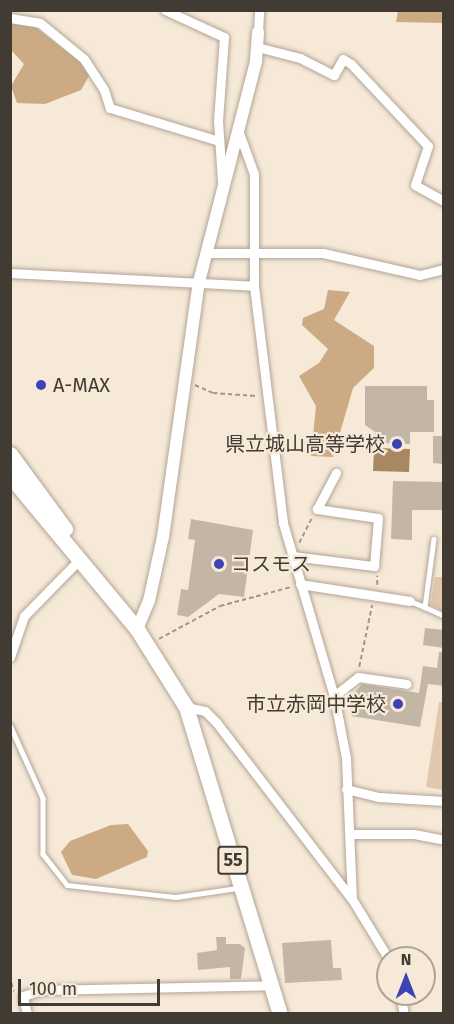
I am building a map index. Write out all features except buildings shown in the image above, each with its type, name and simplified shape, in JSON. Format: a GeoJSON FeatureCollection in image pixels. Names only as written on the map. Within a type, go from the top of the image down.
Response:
{"type":"FeatureCollection","features":[{"type":"Feature","properties":{"kind":"highway","name":"55"},"geometry":{"type":"LineString","coordinates":[[10,454],[80,559]]}},
{"type":"Feature","properties":{"kind":"highway","name":"55"},"geometry":{"type":"LineString","coordinates":[[10,476],[137,629],[186,707],[280,1014]]}},
{"type":"Feature","properties":{"kind":"street"},"geometry":{"type":"LineString","coordinates":[[165,10],[224,37],[219,141],[223,183]]}},
{"type":"Feature","properties":{"kind":"street"},"geometry":{"type":"LineString","coordinates":[[137,629],[149,601],[163,537],[199,282],[257,47],[259,10]]}},
{"type":"Feature","properties":{"kind":"street"},"geometry":{"type":"LineString","coordinates":[[10,18],[40,23],[84,59],[104,90],[110,108],[219,141]]}},
{"type":"Feature","properties":{"kind":"street"},"geometry":{"type":"LineString","coordinates":[[257,47],[300,58],[334,75],[343,59],[351,64],[428,146],[416,185],[444,201]]}},
{"type":"Feature","properties":{"kind":"street"},"geometry":{"type":"LineString","coordinates":[[238,128],[254,174],[254,285],[267,397],[292,556],[334,696],[346,758],[346,789],[352,834],[352,899]]}},
{"type":"Feature","properties":{"kind":"street"},"geometry":{"type":"LineString","coordinates":[[207,253],[323,253],[420,275],[444,269]]}},
{"type":"Feature","properties":{"kind":"street"},"geometry":{"type":"LineString","coordinates":[[10,273],[254,285]]}},
{"type":"Feature","properties":{"kind":"street"},"geometry":{"type":"LineString","coordinates":[[292,556],[374,566],[378,518],[317,509],[336,473]]}},
{"type":"Feature","properties":{"kind":"street"},"geometry":{"type":"LineString","coordinates":[[10,657],[24,616],[80,559]]}},
{"type":"Feature","properties":{"kind":"street"},"geometry":{"type":"LineString","coordinates":[[300,584],[410,601]]}},
{"type":"Feature","properties":{"kind":"street"},"geometry":{"type":"LineString","coordinates":[[334,696],[358,677],[406,684]]}},
{"type":"Feature","properties":{"kind":"street"},"geometry":{"type":"LineString","coordinates":[[186,707],[205,711],[216,722],[352,899],[381,946]]}},
{"type":"Feature","properties":{"kind":"street"},"geometry":{"type":"LineString","coordinates":[[346,789],[379,797],[444,801]]}},
{"type":"Feature","properties":{"kind":"street"},"geometry":{"type":"LineString","coordinates":[[352,834],[414,834],[444,840]]}},
{"type":"Feature","properties":{"kind":"street"},"geometry":{"type":"LineString","coordinates":[[27,1014],[23,996],[41,990],[272,985]]}},
{"type":"Feature","properties":{"kind":"lane"},"geometry":{"type":"LineString","coordinates":[[425,607],[434,538]]}},
{"type":"Feature","properties":{"kind":"lane"},"geometry":{"type":"LineString","coordinates":[[410,601],[444,615]]}},
{"type":"Feature","properties":{"kind":"lane"},"geometry":{"type":"LineString","coordinates":[[10,724],[43,798],[43,854],[67,885],[176,897],[240,888]]}},
{"type":"Feature","properties":{"kind":"path"},"geometry":{"type":"LineString","coordinates":[[184,378],[213,393],[267,397]]}},
{"type":"Feature","properties":{"kind":"path"},"geometry":{"type":"LineString","coordinates":[[292,556],[317,509]]}},
{"type":"Feature","properties":{"kind":"path"},"geometry":{"type":"LineString","coordinates":[[358,677],[359,650],[375,595],[374,566]]}},
{"type":"Feature","properties":{"kind":"path"},"geometry":{"type":"LineString","coordinates":[[148,645],[220,606],[300,584]]}},
{"type":"Feature","properties":{"kind":"shaded area"},"geometry":{"type":"Polygon","coordinates":[[[398,11],[443,11],[443,23],[396,22],[398,11]]]}},
{"type":"Feature","properties":{"kind":"shaded area"},"geometry":{"type":"Polygon","coordinates":[[[11,21],[31,24],[80,62],[89,76],[81,90],[45,104],[17,103],[11,86],[24,64],[11,50],[11,21]]]}},
{"type":"Feature","properties":{"kind":"shaded area"},"geometry":{"type":"Polygon","coordinates":[[[328,290],[350,292],[334,320],[374,346],[374,368],[353,388],[333,457],[311,456],[316,406],[299,376],[319,363],[328,349],[302,325],[303,318],[324,309],[328,290]]]}},
{"type":"Feature","properties":{"kind":"shaded area"},"geometry":{"type":"Polygon","coordinates":[[[374,448],[410,449],[409,472],[373,471],[374,448]]]}},
{"type":"Feature","properties":{"kind":"shaded area"},"geometry":{"type":"Polygon","coordinates":[[[435,577],[443,577],[443,612],[431,604],[435,577]]]}},
{"type":"Feature","properties":{"kind":"shaded area"},"geometry":{"type":"Polygon","coordinates":[[[439,702],[443,702],[443,790],[426,787],[439,702]]]}},
{"type":"Feature","properties":{"kind":"shaded area"},"geometry":{"type":"Polygon","coordinates":[[[128,824],[148,851],[147,857],[96,879],[72,875],[61,852],[70,841],[111,825],[128,824]]]}},
{"type":"Feature","properties":{"kind":"place","name":"A-MAX"},"geometry":{"type":"Point","coordinates":[41,385]}},
{"type":"Feature","properties":{"kind":"place","name":"県立城山高等学校"},"geometry":{"type":"Point","coordinates":[397,444]}},
{"type":"Feature","properties":{"kind":"place","name":"コスモス"},"geometry":{"type":"Point","coordinates":[219,564]}},
{"type":"Feature","properties":{"kind":"place","name":"市立赤岡中学校"},"geometry":{"type":"Point","coordinates":[398,704]}}]}
